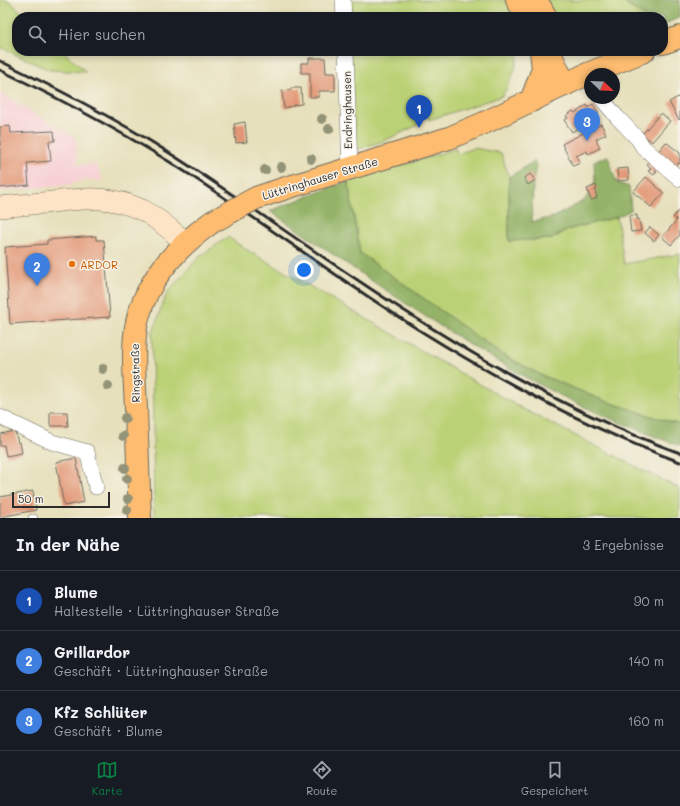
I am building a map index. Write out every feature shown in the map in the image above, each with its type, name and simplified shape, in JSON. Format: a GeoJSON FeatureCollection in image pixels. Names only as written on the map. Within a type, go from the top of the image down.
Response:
{"type":"FeatureCollection","features":[{"type":"Feature","properties":{"kind":"main road"},"geometry":{"type":"LineString","coordinates":[[517,0],[524,12]]}},
{"type":"Feature","properties":{"kind":"main road"},"geometry":{"type":"LineString","coordinates":[[536,0],[543,12]]}},
{"type":"Feature","properties":{"kind":"main road"},"geometry":{"type":"LineString","coordinates":[[668,41],[680,37]]}},
{"type":"Feature","properties":{"kind":"main road"},"geometry":{"type":"LineString","coordinates":[[531,101],[543,69],[542,56]]}},
{"type":"Feature","properties":{"kind":"main road"},"geometry":{"type":"LineString","coordinates":[[553,56],[579,80]]}},
{"type":"Feature","properties":{"kind":"main road"},"geometry":{"type":"LineString","coordinates":[[567,56],[579,80]]}},
{"type":"Feature","properties":{"kind":"main road","name":"Lüttringhauser Straße"},"geometry":{"type":"LineString","coordinates":[[186,243],[212,222],[256,198],[449,138],[579,80],[629,56]]}},
{"type":"Feature","properties":{"kind":"main road","name":"Ringstraße"},"geometry":{"type":"LineString","coordinates":[[140,518],[134,372],[136,326],[142,306],[150,288],[165,265],[186,243]]}},
{"type":"Feature","properties":{"kind":"street"},"geometry":{"type":"LineString","coordinates":[[343,0],[344,12]]}},
{"type":"Feature","properties":{"kind":"street","name":"Endringhausen"},"geometry":{"type":"LineString","coordinates":[[346,56],[350,169]]}},
{"type":"Feature","properties":{"kind":"street"},"geometry":{"type":"LineString","coordinates":[[605,104],[638,139],[643,147],[680,179]]}},
{"type":"Feature","properties":{"kind":"street"},"geometry":{"type":"LineString","coordinates":[[0,207],[75,199],[110,200],[131,206],[150,214],[186,243]]}},
{"type":"Feature","properties":{"kind":"street"},"geometry":{"type":"LineString","coordinates":[[0,417],[52,442],[87,452],[96,488]]}},
{"type":"Feature","properties":{"kind":"shaded area"},"geometry":{"type":"Polygon","coordinates":[[[0,93],[76,138],[77,165],[96,164],[103,181],[86,180],[67,185],[0,191],[0,93]]]}},
{"type":"Feature","properties":{"kind":"green space"},"geometry":{"type":"Polygon","coordinates":[[[0,0],[8,0],[21,12],[12,12],[12,53],[0,47],[0,0]]]}},
{"type":"Feature","properties":{"kind":"green space"},"geometry":{"type":"Polygon","coordinates":[[[348,0],[506,0],[514,12],[349,12],[348,0]]]}},
{"type":"Feature","properties":{"kind":"green space"},"geometry":{"type":"Polygon","coordinates":[[[542,0],[623,0],[628,6],[638,12],[550,12],[542,0]]]}},
{"type":"Feature","properties":{"kind":"green space"},"geometry":{"type":"Polygon","coordinates":[[[623,0],[680,0],[680,17],[668,23],[668,12],[638,12],[628,6],[623,0]]]}},
{"type":"Feature","properties":{"kind":"green space"},"geometry":{"type":"Polygon","coordinates":[[[19,56],[68,56],[86,72],[49,70],[19,56]]]}},
{"type":"Feature","properties":{"kind":"green space"},"geometry":{"type":"Polygon","coordinates":[[[350,56],[518,56],[513,74],[502,96],[429,120],[428,116],[417,121],[418,125],[384,141],[355,150],[350,56]]]}},
{"type":"Feature","properties":{"kind":"green space"},"geometry":{"type":"Polygon","coordinates":[[[474,148],[501,153],[509,177],[509,241],[552,239],[567,230],[617,217],[624,264],[680,254],[680,425],[605,401],[541,375],[503,355],[360,253],[348,181],[451,150],[456,149],[457,154],[474,148]]]}},
{"type":"Feature","properties":{"kind":"green space"},"geometry":{"type":"Polygon","coordinates":[[[608,156],[616,182],[629,187],[631,210],[617,217],[567,230],[552,239],[509,241],[509,177],[534,161],[537,169],[533,180],[532,222],[554,217],[585,200],[595,182],[594,161],[608,156]]]}},
{"type":"Feature","properties":{"kind":"green space"},"geometry":{"type":"Polygon","coordinates":[[[348,181],[360,253],[503,355],[541,375],[605,401],[680,425],[680,446],[590,410],[504,365],[415,310],[270,211],[348,181]]]}},
{"type":"Feature","properties":{"kind":"green space"},"geometry":{"type":"Polygon","coordinates":[[[228,237],[247,250],[521,408],[680,489],[680,518],[154,518],[152,334],[167,293],[199,257],[228,237]]]}},
{"type":"Feature","properties":{"kind":"building"},"geometry":{"type":"Polygon","coordinates":[[[309,58],[325,58],[326,73],[335,73],[335,91],[319,91],[319,97],[310,97],[310,73],[301,73],[301,63],[309,63],[309,58]]]}},
{"type":"Feature","properties":{"kind":"building"},"geometry":{"type":"Polygon","coordinates":[[[291,88],[301,88],[302,104],[284,108],[282,91],[291,90],[291,88]]]}},
{"type":"Feature","properties":{"kind":"building"},"geometry":{"type":"Polygon","coordinates":[[[680,96],[680,119],[679,120],[669,102],[680,96]]]}},
{"type":"Feature","properties":{"kind":"building"},"geometry":{"type":"Polygon","coordinates":[[[593,104],[599,114],[587,122],[588,124],[586,126],[585,124],[572,132],[564,120],[568,118],[566,116],[573,111],[575,113],[587,105],[588,108],[593,104]]]}},
{"type":"Feature","properties":{"kind":"building"},"geometry":{"type":"Polygon","coordinates":[[[661,113],[670,121],[652,142],[642,134],[661,113]]]}},
{"type":"Feature","properties":{"kind":"building"},"geometry":{"type":"Polygon","coordinates":[[[245,122],[247,142],[236,143],[234,124],[245,122]]]}},
{"type":"Feature","properties":{"kind":"building"},"geometry":{"type":"Polygon","coordinates":[[[601,124],[606,134],[596,139],[600,148],[588,154],[587,151],[576,156],[580,163],[573,166],[562,144],[601,124]]]}},
{"type":"Feature","properties":{"kind":"building"},"geometry":{"type":"Polygon","coordinates":[[[10,126],[11,133],[54,131],[55,141],[49,141],[51,161],[27,163],[29,185],[0,188],[0,127],[10,126]]]}},
{"type":"Feature","properties":{"kind":"building"},"geometry":{"type":"Polygon","coordinates":[[[666,142],[680,153],[680,164],[678,163],[673,168],[656,154],[666,142]]]}},
{"type":"Feature","properties":{"kind":"building"},"geometry":{"type":"Polygon","coordinates":[[[651,159],[660,166],[655,171],[657,172],[654,175],[648,171],[651,168],[647,164],[651,159]]]}},
{"type":"Feature","properties":{"kind":"building"},"geometry":{"type":"Polygon","coordinates":[[[628,168],[629,180],[618,181],[617,169],[628,168]]]}},
{"type":"Feature","properties":{"kind":"building"},"geometry":{"type":"Polygon","coordinates":[[[530,174],[535,180],[528,185],[524,178],[530,174]]]}},
{"type":"Feature","properties":{"kind":"building"},"geometry":{"type":"Polygon","coordinates":[[[646,177],[664,193],[651,207],[633,192],[646,177]]]}},
{"type":"Feature","properties":{"kind":"building"},"geometry":{"type":"Polygon","coordinates":[[[596,185],[597,189],[595,190],[597,198],[591,200],[587,189],[596,185]]]}},
{"type":"Feature","properties":{"kind":"building"},"geometry":{"type":"Polygon","coordinates":[[[680,209],[680,235],[671,245],[662,237],[677,220],[673,217],[680,209]]]}},
{"type":"Feature","properties":{"kind":"building"},"geometry":{"type":"Polygon","coordinates":[[[637,215],[641,231],[631,232],[629,216],[637,215]]]}},
{"type":"Feature","properties":{"kind":"building"},"geometry":{"type":"Polygon","coordinates":[[[650,227],[659,235],[654,241],[645,233],[650,227]]]}},
{"type":"Feature","properties":{"kind":"building"},"geometry":{"type":"Polygon","coordinates":[[[96,236],[96,240],[104,240],[110,317],[10,324],[5,247],[47,244],[47,240],[96,236]]]}},
{"type":"Feature","properties":{"kind":"building"},"geometry":{"type":"Polygon","coordinates":[[[50,412],[67,412],[68,426],[50,426],[50,412]]]}},
{"type":"Feature","properties":{"kind":"building"},"geometry":{"type":"Polygon","coordinates":[[[15,431],[18,443],[20,442],[22,453],[6,456],[4,445],[0,446],[0,434],[15,431]]]}},
{"type":"Feature","properties":{"kind":"building"},"geometry":{"type":"Polygon","coordinates":[[[76,458],[84,502],[64,506],[56,462],[76,458]]]}},
{"type":"Feature","properties":{"kind":"building"},"geometry":{"type":"Polygon","coordinates":[[[33,491],[36,510],[0,517],[0,497],[33,491]]]}},
{"type":"Feature","properties":{"kind":"railway"},"geometry":{"type":"LineString","coordinates":[[0,61],[74,98],[147,139],[389,301],[469,351],[593,417],[680,453]]}},
{"type":"Feature","properties":{"kind":"railway"},"geometry":{"type":"LineString","coordinates":[[0,70],[95,118],[187,173],[331,272],[419,330],[482,368],[546,403],[612,435],[680,462]]}},
{"type":"Feature","properties":{"kind":"place","name":"Blume"},"geometry":{"type":"Point","coordinates":[419,128]}},
{"type":"Feature","properties":{"kind":"place","name":"Kfz Schlüter"},"geometry":{"type":"Point","coordinates":[587,141]}},
{"type":"Feature","properties":{"kind":"place","name":"ARDOR"},"geometry":{"type":"Point","coordinates":[72,264]}},
{"type":"Feature","properties":{"kind":"place","name":"Grillardor"},"geometry":{"type":"Point","coordinates":[37,286]}}]}
